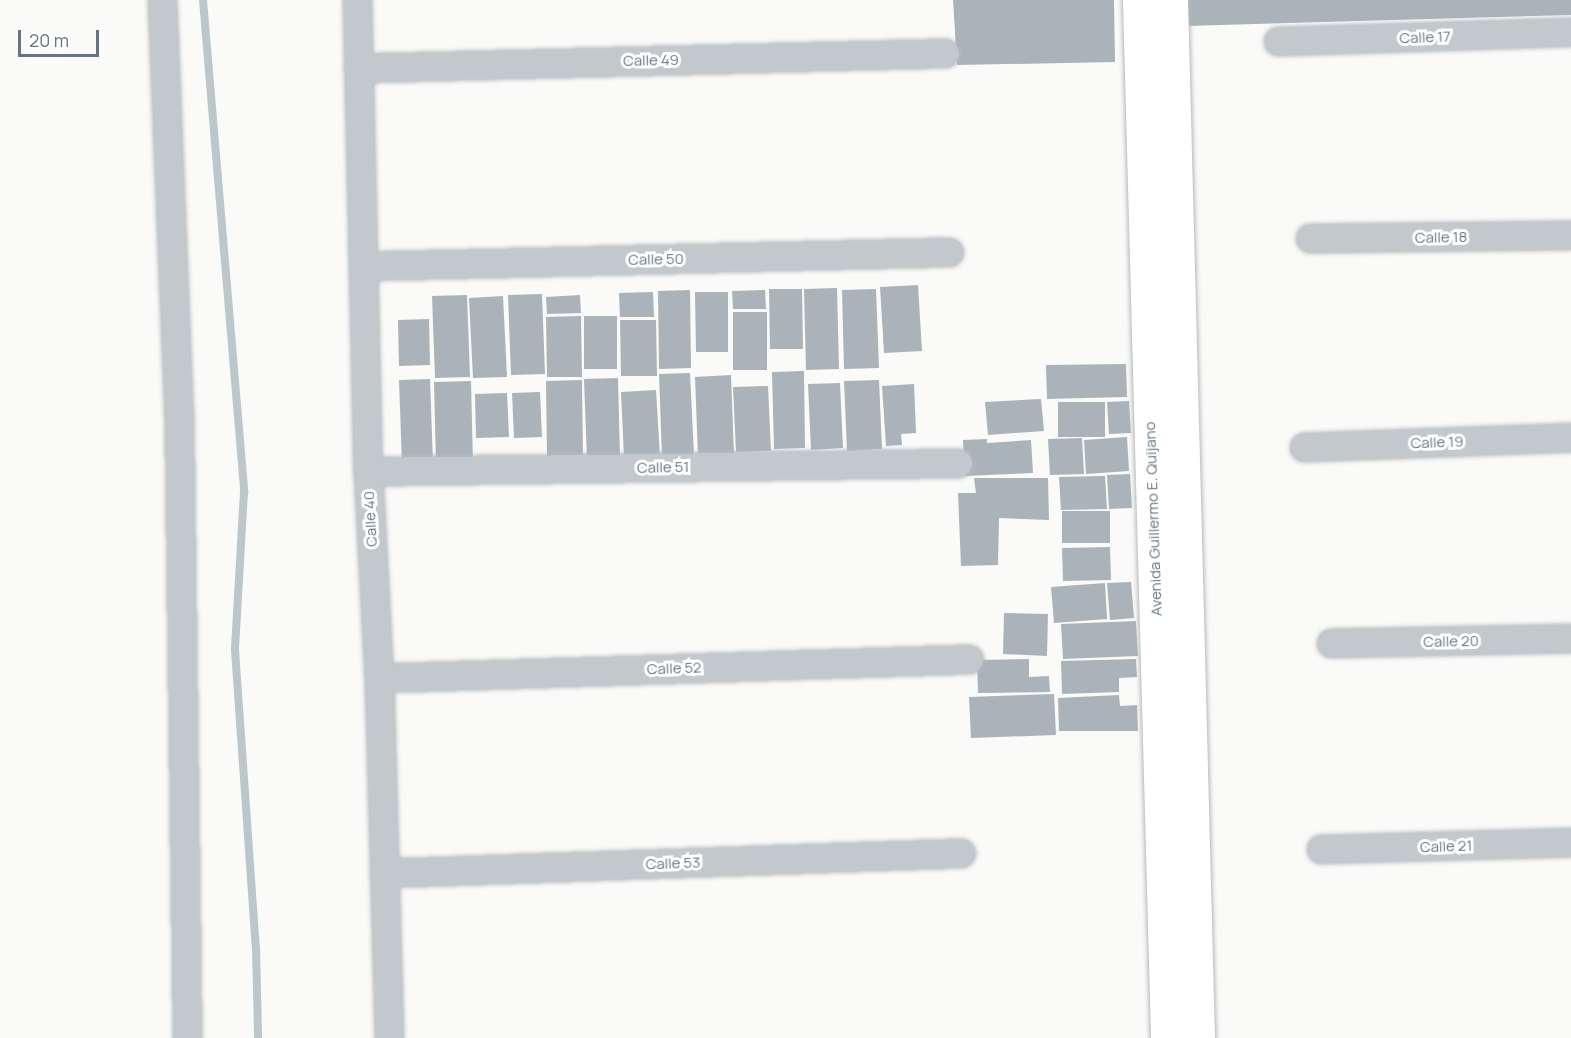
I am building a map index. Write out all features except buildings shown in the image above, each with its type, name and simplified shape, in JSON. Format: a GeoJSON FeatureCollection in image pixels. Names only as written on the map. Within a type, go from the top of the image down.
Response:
{"type":"FeatureCollection","features":[{"type":"Feature","properties":{"kind":"street"},"geometry":{"type":"LineString","coordinates":[[162,0],[179,429],[187,1038]]}},
{"type":"Feature","properties":{"kind":"street","name":"Calle 40"},"geometry":{"type":"LineString","coordinates":[[357,0],[368,471],[379,678],[389,1038]]}},
{"type":"Feature","properties":{"kind":"street","name":"Avenida Guillermo E. Quijano"},"geometry":{"type":"LineString","coordinates":[[1139,0],[1143,142],[1198,1038]]}},
{"type":"Feature","properties":{"kind":"street","name":"Avenida Guillermo E. Quijano"},"geometry":{"type":"LineString","coordinates":[[1167,1038],[1175,142],[1171,0]]}},
{"type":"Feature","properties":{"kind":"street","name":"Calle 17"},"geometry":{"type":"LineString","coordinates":[[1278,41],[1571,32]]}},
{"type":"Feature","properties":{"kind":"street","name":"Calle 49"},"geometry":{"type":"LineString","coordinates":[[358,68],[945,53]]}},
{"type":"Feature","properties":{"kind":"street"},"geometry":{"type":"LineString","coordinates":[[1143,142],[1175,142]]}},
{"type":"Feature","properties":{"kind":"street","name":"Calle 18"},"geometry":{"type":"LineString","coordinates":[[1310,238],[1571,235]]}},
{"type":"Feature","properties":{"kind":"street","name":"Calle 50"},"geometry":{"type":"LineString","coordinates":[[363,266],[949,252]]}},
{"type":"Feature","properties":{"kind":"street","name":"Calle 19"},"geometry":{"type":"LineString","coordinates":[[1304,447],[1571,437]]}},
{"type":"Feature","properties":{"kind":"street","name":"Calle 51"},"geometry":{"type":"LineString","coordinates":[[368,471],[958,463]]}},
{"type":"Feature","properties":{"kind":"street","name":"Calle 20"},"geometry":{"type":"LineString","coordinates":[[1331,643],[1571,638]]}},
{"type":"Feature","properties":{"kind":"street","name":"Calle 52"},"geometry":{"type":"LineString","coordinates":[[379,678],[969,659]]}},
{"type":"Feature","properties":{"kind":"street","name":"Calle 21"},"geometry":{"type":"LineString","coordinates":[[1321,849],[1571,842]]}},
{"type":"Feature","properties":{"kind":"street","name":"Calle 53"},"geometry":{"type":"LineString","coordinates":[[384,873],[961,853]]}},
{"type":"Feature","properties":{"kind":"waterway"},"geometry":{"type":"LineString","coordinates":[[203,0],[244,492],[235,650],[256,947],[258,1038]]}}]}
